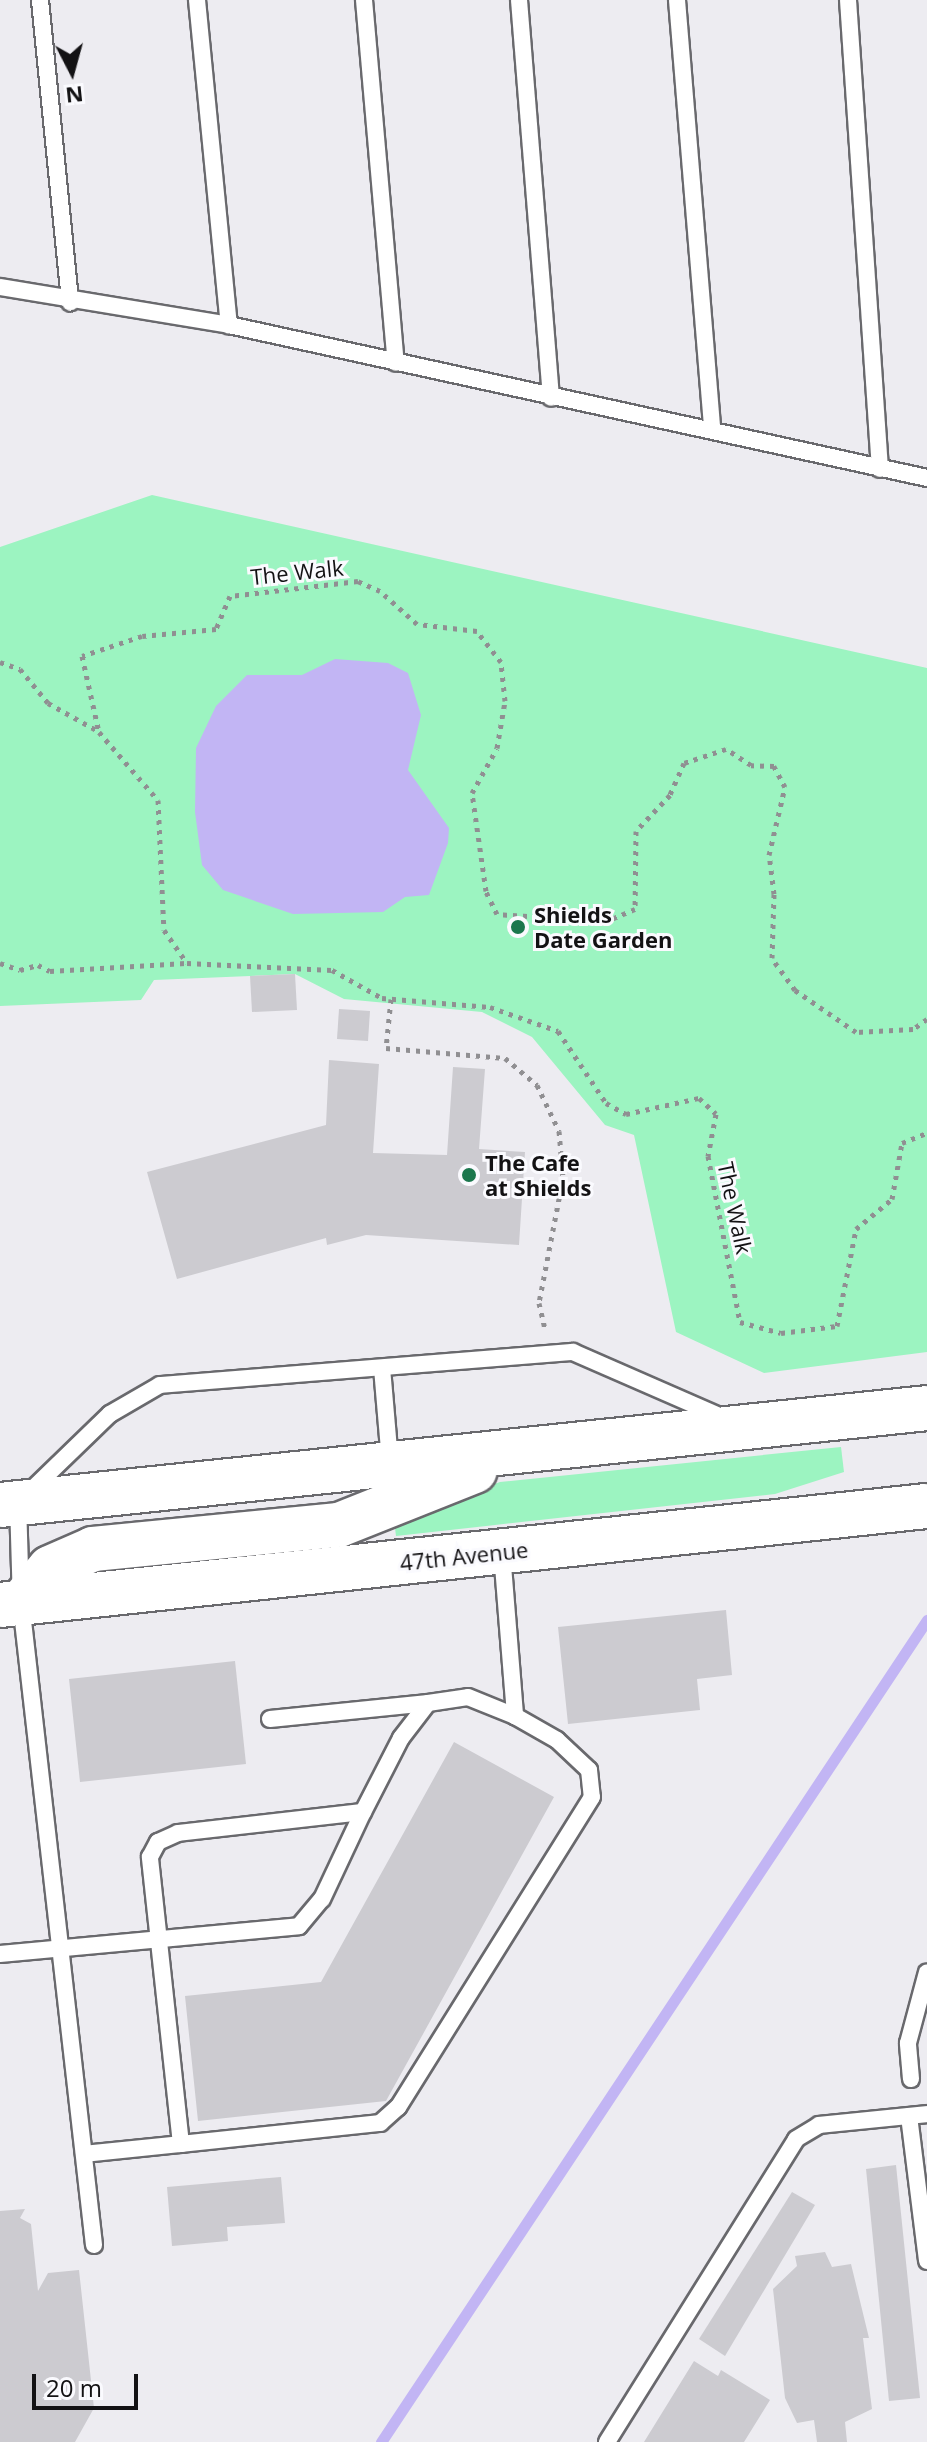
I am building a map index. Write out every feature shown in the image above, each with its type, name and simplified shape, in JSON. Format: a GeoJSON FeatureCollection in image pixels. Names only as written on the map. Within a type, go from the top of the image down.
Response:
{"type":"FeatureCollection","features":[{"type":"Feature","properties":{"kind":"main road"},"geometry":{"type":"LineString","coordinates":[[6,1509],[927,1408]]}},
{"type":"Feature","properties":{"kind":"main road"},"geometry":{"type":"LineString","coordinates":[[11,1604],[50,1568],[93,1549],[339,1525],[527,1450]]}},
{"type":"Feature","properties":{"kind":"main road","name":"47th Avenue"},"geometry":{"type":"LineString","coordinates":[[11,1604],[927,1506]]}},
{"type":"Feature","properties":{"kind":"lane"},"geometry":{"type":"LineString","coordinates":[[40,0],[70,303]]}},
{"type":"Feature","properties":{"kind":"lane"},"geometry":{"type":"LineString","coordinates":[[197,0],[229,325]]}},
{"type":"Feature","properties":{"kind":"lane"},"geometry":{"type":"LineString","coordinates":[[364,0],[396,363]]}},
{"type":"Feature","properties":{"kind":"lane"},"geometry":{"type":"LineString","coordinates":[[519,0],[551,398]]}},
{"type":"Feature","properties":{"kind":"lane"},"geometry":{"type":"LineString","coordinates":[[677,0],[712,428]]}},
{"type":"Feature","properties":{"kind":"lane"},"geometry":{"type":"LineString","coordinates":[[848,0],[880,469]]}},
{"type":"Feature","properties":{"kind":"lane"},"geometry":{"type":"LineString","coordinates":[[0,287],[70,303],[229,325],[551,398],[712,428],[927,478]]}},
{"type":"Feature","properties":{"kind":"lane"},"geometry":{"type":"LineString","coordinates":[[94,2245],[60,1948],[11,1604],[6,1509],[110,1414],[160,1385],[573,1352],[748,1428]]}},
{"type":"Feature","properties":{"kind":"lane"},"geometry":{"type":"LineString","coordinates":[[382,1368],[390,1465]]}},
{"type":"Feature","properties":{"kind":"lane"},"geometry":{"type":"LineString","coordinates":[[502,1552],[515,1716]]}},
{"type":"Feature","properties":{"kind":"lane"},"geometry":{"type":"LineString","coordinates":[[84,2154],[357,2129],[380,2123],[398,2107],[592,1797],[589,1770],[557,1740],[515,1716],[468,1697],[270,1719]]}},
{"type":"Feature","properties":{"kind":"lane"},"geometry":{"type":"LineString","coordinates":[[0,1954],[299,1926],[322,1899],[401,1738],[428,1703]]}},
{"type":"Feature","properties":{"kind":"lane"},"geometry":{"type":"LineString","coordinates":[[181,2144],[150,1857],[158,1842],[178,1833],[363,1812]]}},
{"type":"Feature","properties":{"kind":"lane"},"geometry":{"type":"LineString","coordinates":[[911,2079],[908,2043],[927,1972]]}},
{"type":"Feature","properties":{"kind":"lane"},"geometry":{"type":"LineString","coordinates":[[607,2442],[796,2139],[819,2125],[927,2114]]}},
{"type":"Feature","properties":{"kind":"lane"},"geometry":{"type":"LineString","coordinates":[[909,2116],[927,2261]]}},
{"type":"Feature","properties":{"kind":"path","name":"The Walk"},"geometry":{"type":"LineString","coordinates":[[927,1019],[913,1029],[856,1032],[795,990],[772,958],[774,894],[769,855],[785,787],[774,766],[751,765],[726,749],[684,763],[670,795],[636,831],[635,909],[607,921],[497,914],[486,891],[472,793],[497,748],[505,701],[501,662],[477,631],[417,624],[380,591],[358,581],[230,596],[216,629],[142,636],[82,656],[99,732],[158,800],[164,930],[187,963],[332,970],[391,999],[490,1007],[558,1031],[606,1103],[626,1114],[699,1098],[716,1114],[708,1156],[740,1322],[781,1333],[837,1326],[856,1229],[892,1199],[902,1143],[927,1133]]}},
{"type":"Feature","properties":{"kind":"path"},"geometry":{"type":"LineString","coordinates":[[0,662],[20,669],[48,703],[99,732]]}},
{"type":"Feature","properties":{"kind":"path"},"geometry":{"type":"LineString","coordinates":[[0,963],[20,970],[38,965],[50,971],[187,963]]}},
{"type":"Feature","properties":{"kind":"path"},"geometry":{"type":"LineString","coordinates":[[391,999],[386,1048],[505,1058],[537,1085],[559,1131],[563,1178],[539,1303],[551,1354]]}},
{"type":"Feature","properties":{"kind":"green space"},"geometry":{"type":"Polygon","coordinates":[[[152,495],[927,668],[927,1352],[764,1373],[676,1332],[634,1135],[605,1125],[532,1037],[482,1012],[344,999],[295,974],[154,980],[141,1000],[0,1006],[0,547],[152,495]]]}},
{"type":"Feature","properties":{"kind":"green space"},"geometry":{"type":"Polygon","coordinates":[[[841,1447],[844,1472],[775,1494],[396,1536],[394,1520],[500,1482],[841,1447]]]}},
{"type":"Feature","properties":{"kind":"shaded area"},"geometry":{"type":"Polygon","coordinates":[[[335,659],[388,663],[408,673],[421,715],[408,770],[449,828],[448,843],[429,895],[405,897],[383,912],[293,914],[223,890],[202,865],[195,812],[196,748],[216,706],[247,675],[302,675],[335,659]]]}},
{"type":"Feature","properties":{"kind":"building"},"geometry":{"type":"Polygon","coordinates":[[[295,974],[297,1010],[252,1012],[250,976],[295,974]]]}},
{"type":"Feature","properties":{"kind":"building"},"geometry":{"type":"Polygon","coordinates":[[[339,1009],[370,1011],[368,1041],[337,1039],[339,1009]]]}},
{"type":"Feature","properties":{"kind":"building"},"geometry":{"type":"Polygon","coordinates":[[[329,1060],[379,1064],[373,1153],[447,1155],[453,1067],[485,1069],[479,1149],[525,1152],[519,1245],[366,1235],[327,1245],[326,1238],[177,1279],[147,1172],[326,1125],[329,1060]]]}},
{"type":"Feature","properties":{"kind":"building"},"geometry":{"type":"Polygon","coordinates":[[[726,1610],[732,1675],[697,1679],[700,1710],[568,1724],[558,1627],[726,1610]]]}},
{"type":"Feature","properties":{"kind":"building"},"geometry":{"type":"Polygon","coordinates":[[[235,1661],[246,1764],[80,1782],[69,1679],[235,1661]]]}},
{"type":"Feature","properties":{"kind":"building"},"geometry":{"type":"Polygon","coordinates":[[[454,1742],[554,1797],[386,2101],[198,2121],[185,1996],[321,1982],[454,1742]]]}},
{"type":"Feature","properties":{"kind":"building"},"geometry":{"type":"Polygon","coordinates":[[[896,2165],[920,2398],[889,2401],[866,2169],[896,2165]]]}},
{"type":"Feature","properties":{"kind":"building"},"geometry":{"type":"Polygon","coordinates":[[[281,2177],[285,2223],[227,2227],[228,2241],[172,2246],[167,2187],[281,2177]]]}},
{"type":"Feature","properties":{"kind":"building"},"geometry":{"type":"Polygon","coordinates":[[[792,2192],[815,2205],[725,2356],[699,2339],[792,2192]]]}},
{"type":"Feature","properties":{"kind":"building"},"geometry":{"type":"Polygon","coordinates":[[[25,2209],[20,2218],[31,2224],[38,2291],[48,2273],[79,2270],[94,2408],[75,2442],[0,2442],[0,2211],[25,2209]]]}},
{"type":"Feature","properties":{"kind":"building"},"geometry":{"type":"Polygon","coordinates":[[[825,2252],[832,2267],[851,2264],[869,2338],[863,2338],[872,2409],[845,2422],[847,2442],[817,2442],[814,2420],[797,2423],[785,2398],[773,2289],[797,2266],[795,2256],[825,2252]]]}},
{"type":"Feature","properties":{"kind":"building"},"geometry":{"type":"Polygon","coordinates":[[[694,2361],[718,2376],[721,2370],[770,2400],[744,2442],[644,2442],[694,2361]]]}},
{"type":"Feature","properties":{"kind":"waterway"},"geometry":{"type":"LineString","coordinates":[[381,2442],[927,1620]]}},
{"type":"Feature","properties":{"kind":"place","name":"Shields Date Garden"},"geometry":{"type":"Point","coordinates":[518,927]}},
{"type":"Feature","properties":{"kind":"place","name":"The Cafe at Shields"},"geometry":{"type":"Point","coordinates":[469,1175]}}]}
